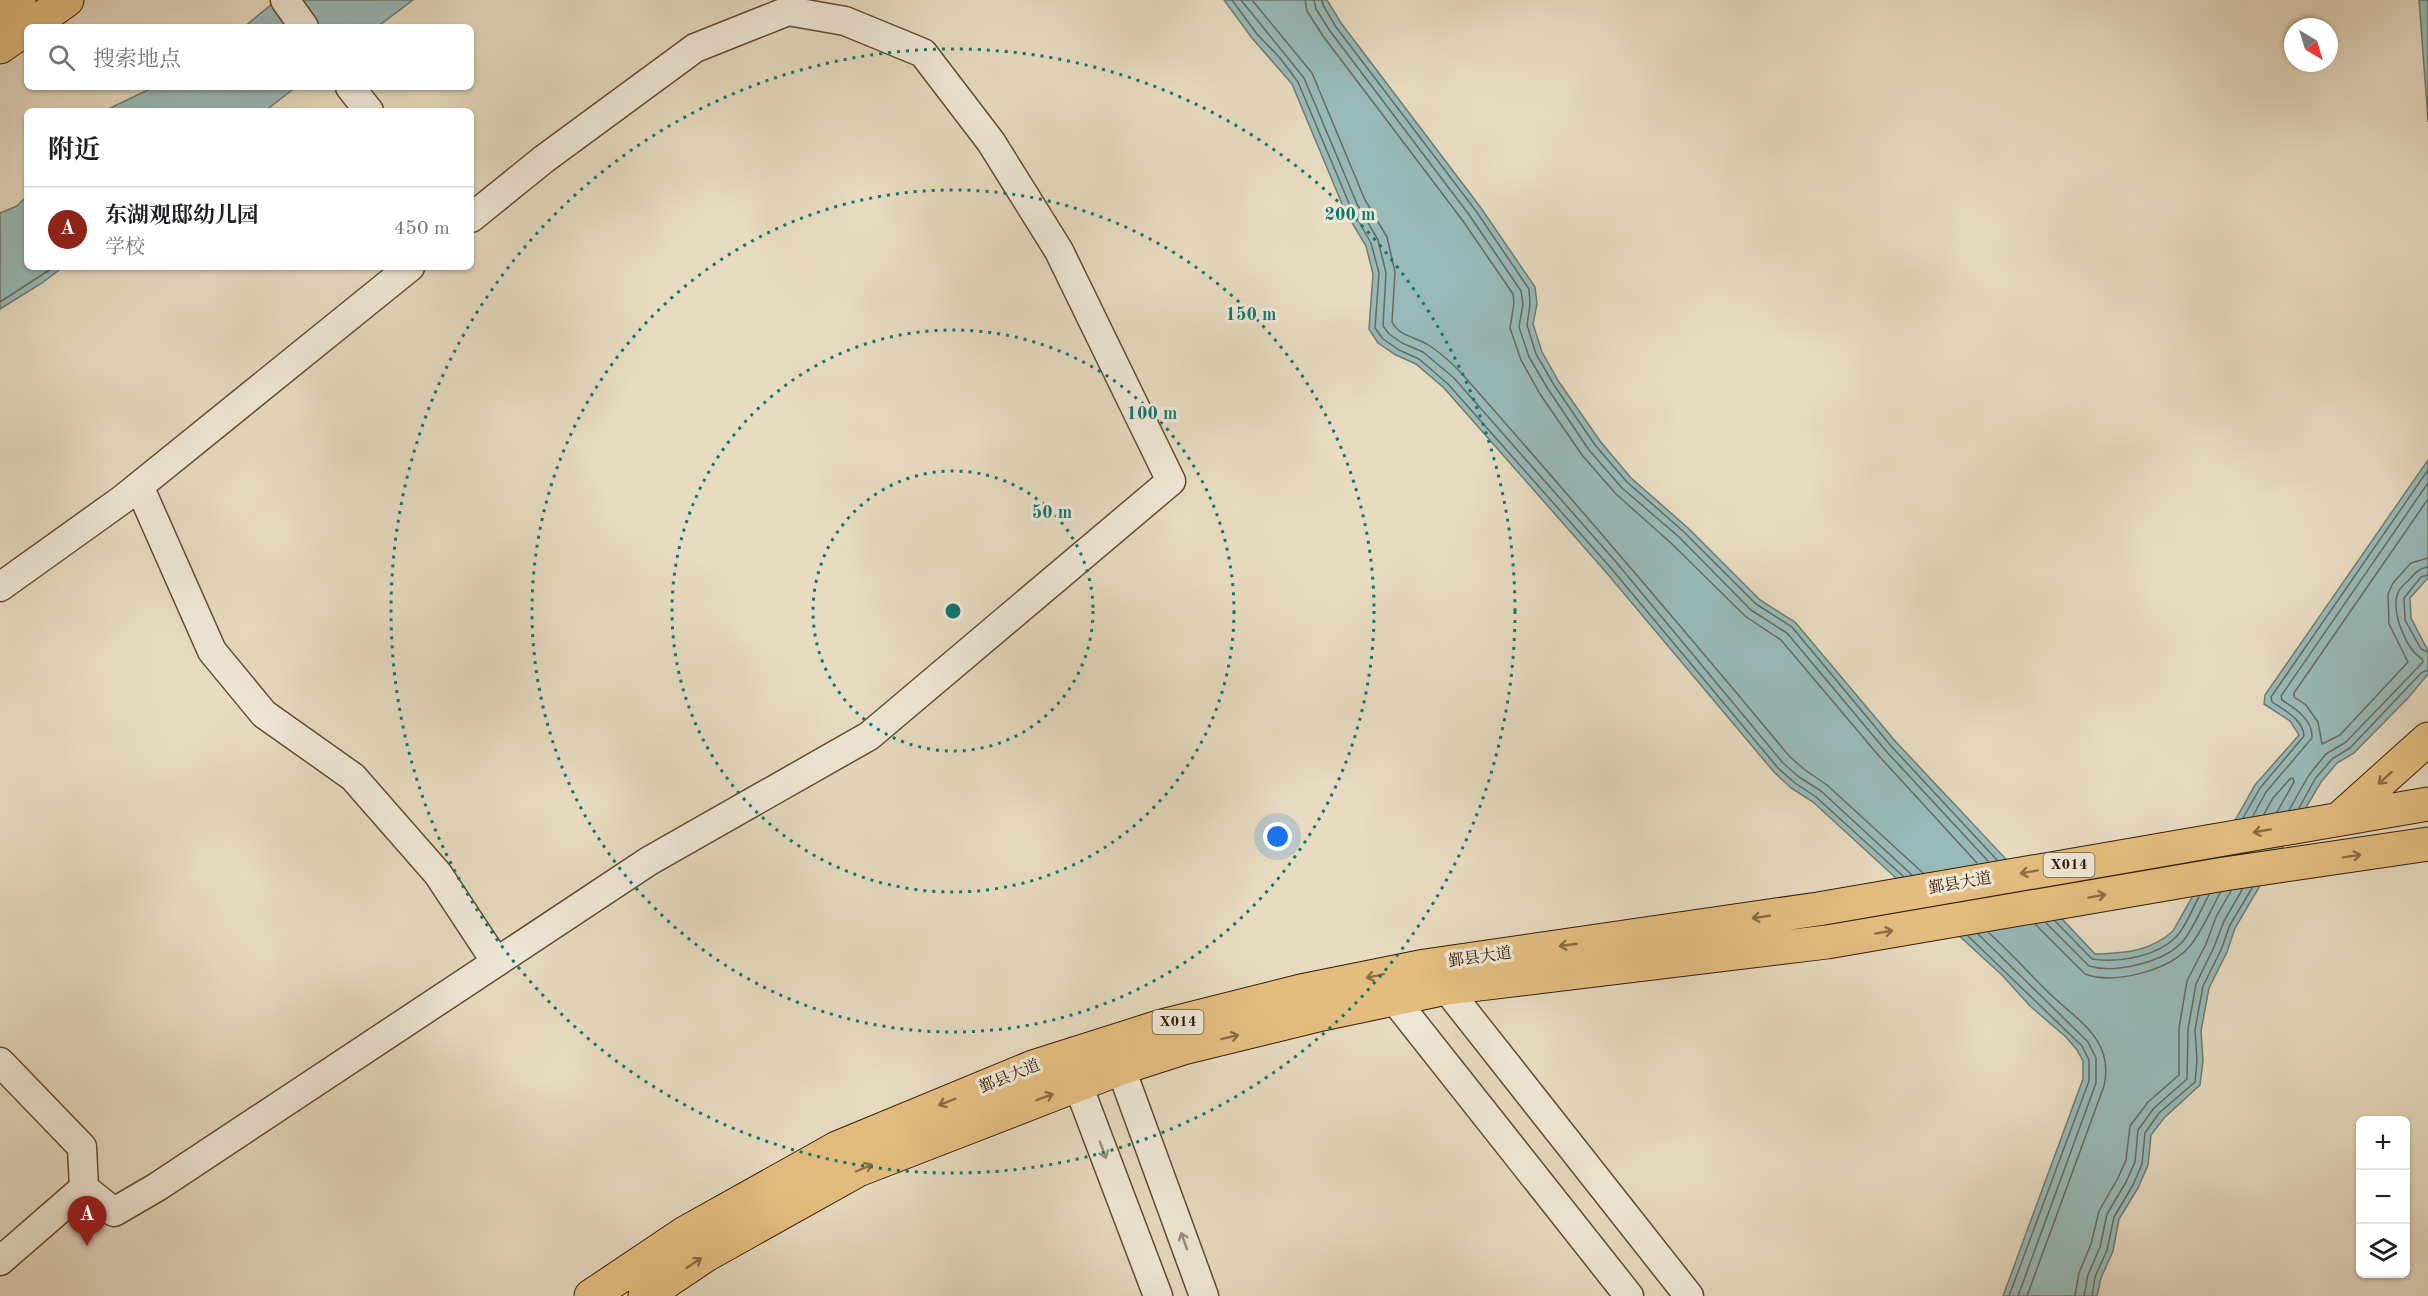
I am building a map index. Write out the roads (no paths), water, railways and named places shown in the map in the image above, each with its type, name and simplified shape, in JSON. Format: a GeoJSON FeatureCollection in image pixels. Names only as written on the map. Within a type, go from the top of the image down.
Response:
{"type":"FeatureCollection","features":[{"type":"Feature","properties":{"kind":"main road"},"geometry":{"type":"LineString","coordinates":[[0,14],[20,0]]}},
{"type":"Feature","properties":{"kind":"main road"},"geometry":{"type":"LineString","coordinates":[[34,24],[67,0]]}},
{"type":"Feature","properties":{"kind":"main road"},"geometry":{"type":"LineString","coordinates":[[0,47],[24,31]]}},
{"type":"Feature","properties":{"kind":"main road"},"geometry":{"type":"LineString","coordinates":[[2330,820],[2428,739]]}},
{"type":"Feature","properties":{"kind":"main road","name":"鄞县大道"},"geometry":{"type":"LineString","coordinates":[[645,1296],[706,1255],[858,1170],[1073,1070],[1116,1055],[1162,1026],[1301,991],[1425,966],[1818,909],[2428,804]]}},
{"type":"Feature","properties":{"kind":"main road","name":"鄞县大道"},"geometry":{"type":"LineString","coordinates":[[1116,1055],[1183,1048],[1322,1014],[1446,988],[1827,942],[2224,874],[2428,844]]}},
{"type":"Feature","properties":{"kind":"main road","name":"鄞县大道"},"geometry":{"type":"LineString","coordinates":[[591,1296],[685,1233],[837,1148],[1033,1067],[1073,1070]]}},
{"type":"Feature","properties":{"kind":"street"},"geometry":{"type":"LineString","coordinates":[[285,0],[302,24]]}},
{"type":"Feature","properties":{"kind":"street"},"geometry":{"type":"LineString","coordinates":[[0,1062],[82,1147],[84,1188],[114,1212],[157,1187],[650,861],[869,736],[1171,481],[1059,251],[991,142],[924,53],[846,21],[788,10],[695,48],[544,159],[474,216]]}},
{"type":"Feature","properties":{"kind":"street"},"geometry":{"type":"LineString","coordinates":[[352,90],[367,108]]}},
{"type":"Feature","properties":{"kind":"street"},"geometry":{"type":"LineString","coordinates":[[0,586],[139,486],[406,270]]}},
{"type":"Feature","properties":{"kind":"street"},"geometry":{"type":"LineString","coordinates":[[139,486],[212,651],[264,714],[353,777],[438,874],[496,963]]}},
{"type":"Feature","properties":{"kind":"street"},"geometry":{"type":"LineString","coordinates":[[1446,988],[1689,1296]]}},
{"type":"Feature","properties":{"kind":"street"},"geometry":{"type":"LineString","coordinates":[[1394,999],[1629,1296]]}},
{"type":"Feature","properties":{"kind":"street"},"geometry":{"type":"LineString","coordinates":[[1116,1055],[1204,1296]]}},
{"type":"Feature","properties":{"kind":"street"},"geometry":{"type":"LineString","coordinates":[[1073,1070],[1158,1296]]}},
{"type":"Feature","properties":{"kind":"street"},"geometry":{"type":"LineString","coordinates":[[0,1261],[84,1188]]}},
{"type":"Feature","properties":{"kind":"water"},"geometry":{"type":"Polygon","coordinates":[[[277,0],[413,0],[381,24],[248,24],[277,0]]]}},
{"type":"Feature","properties":{"kind":"water"},"geometry":{"type":"Polygon","coordinates":[[[1224,0],[1327,0],[1341,23],[1481,208],[1535,287],[1537,304],[1533,324],[1542,352],[1559,382],[1600,441],[1631,478],[1688,528],[1760,600],[1795,622],[1896,742],[2095,954],[2137,950],[2155,943],[2173,931],[2255,785],[2299,735],[2290,721],[2264,704],[2265,695],[2428,460],[2428,578],[2410,598],[2411,618],[2428,651],[2428,674],[2408,698],[2354,753],[2337,763],[2321,782],[2235,928],[2227,952],[2209,988],[2201,1031],[2203,1061],[2200,1085],[2164,1118],[2151,1135],[2148,1165],[2138,1188],[2119,1219],[2113,1251],[2101,1278],[2097,1296],[2003,1296],[2083,1079],[2083,1061],[2077,1050],[2066,1037],[2030,1006],[2003,976],[1813,802],[1791,788],[1774,772],[1605,571],[1444,388],[1416,364],[1378,343],[1369,329],[1373,274],[1366,246],[1345,211],[1292,84],[1252,38],[1224,0]]]}},
{"type":"Feature","properties":{"kind":"water"},"geometry":{"type":"Polygon","coordinates":[[[2419,0],[2428,0],[2428,122],[2427,106],[2419,0]]]}},
{"type":"Feature","properties":{"kind":"water"},"geometry":{"type":"Polygon","coordinates":[[[148,90],[292,90],[269,108],[110,108],[148,90]]]}},
{"type":"Feature","properties":{"kind":"water"},"geometry":{"type":"Polygon","coordinates":[[[24,199],[24,270],[59,270],[0,309],[0,213],[17,206],[24,199]]]}},
{"type":"Feature","properties":{"kind":"place","name":"东湖观邸幼儿园"},"geometry":{"type":"Point","coordinates":[87,1246]}}]}
